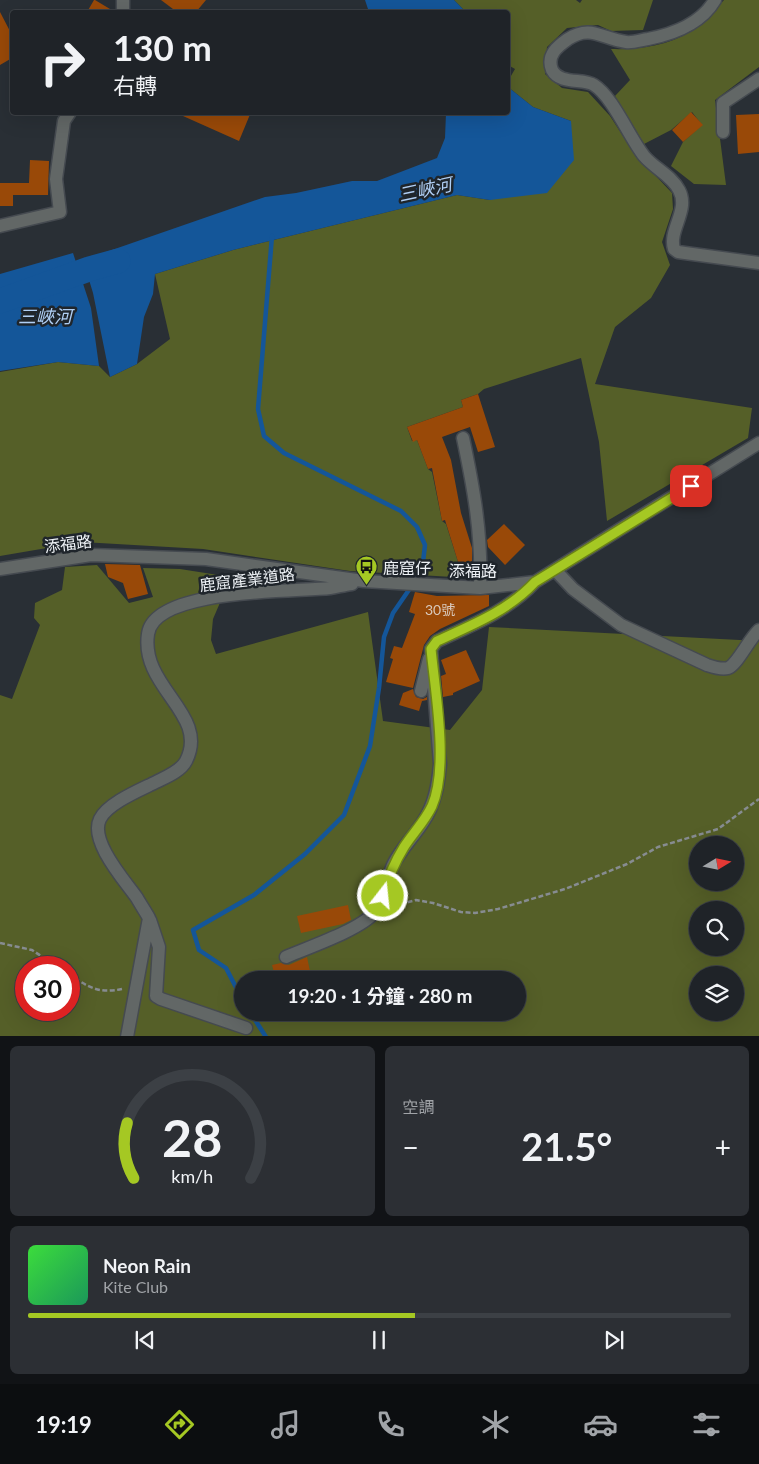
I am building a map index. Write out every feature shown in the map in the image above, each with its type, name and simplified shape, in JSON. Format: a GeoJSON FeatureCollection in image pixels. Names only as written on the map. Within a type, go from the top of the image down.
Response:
{"type":"FeatureCollection","features":[{"type":"Feature","properties":{"kind":"street"},"geometry":{"type":"LineString","coordinates":[[715,0],[701,16],[686,28],[668,35],[629,42],[612,40],[593,32],[585,32],[570,38],[552,53],[552,70],[557,75],[577,82],[587,82],[594,85],[619,116],[645,156],[677,185],[681,192],[682,204],[673,239],[674,249],[678,252],[759,263]]}},
{"type":"Feature","properties":{"kind":"street"},"geometry":{"type":"LineString","coordinates":[[723,132],[723,103],[759,80]]}},
{"type":"Feature","properties":{"kind":"street"},"geometry":{"type":"LineString","coordinates":[[0,226],[60,212],[56,179],[64,121],[68,115]]}},
{"type":"Feature","properties":{"kind":"street"},"geometry":{"type":"LineString","coordinates":[[463,438],[476,502],[481,556],[480,588]]}},
{"type":"Feature","properties":{"kind":"street","name":"添福路"},"geometry":{"type":"LineString","coordinates":[[0,569],[91,555],[206,559],[364,582],[480,588],[535,582],[556,571],[759,442]]}},
{"type":"Feature","properties":{"kind":"street"},"geometry":{"type":"LineString","coordinates":[[556,571],[578,594],[622,624],[707,665],[721,669],[733,665],[749,640],[759,630]]}},
{"type":"Feature","properties":{"kind":"street","name":"鹿窟產業道路"},"geometry":{"type":"LineString","coordinates":[[246,1028],[156,996],[159,947],[149,918],[102,846],[98,827],[100,818],[129,795],[170,775],[184,765],[192,742],[191,731],[181,711],[164,690],[154,672],[148,655],[146,641],[148,630],[155,619],[168,610],[226,595],[288,589],[329,588],[364,582]]}},
{"type":"Feature","properties":{"kind":"street"},"geometry":{"type":"LineString","coordinates":[[421,692],[431,649],[437,641],[505,608],[523,595],[535,582]]}},
{"type":"Feature","properties":{"kind":"street"},"geometry":{"type":"LineString","coordinates":[[286,957],[340,935],[375,912],[383,896],[394,862],[433,805],[440,764],[431,649]]}},
{"type":"Feature","properties":{"kind":"street"},"geometry":{"type":"LineString","coordinates":[[127,1036],[149,918]]}},
{"type":"Feature","properties":{"kind":"path"},"geometry":{"type":"LineString","coordinates":[[375,912],[416,900],[461,912],[475,913],[498,909],[555,892],[620,867],[658,847],[718,829],[759,799]]}},
{"type":"Feature","properties":{"kind":"path"},"geometry":{"type":"LineString","coordinates":[[0,943],[32,950],[41,956]]}},
{"type":"Feature","properties":{"kind":"path"},"geometry":{"type":"LineString","coordinates":[[80,981],[92,988],[103,991],[136,986]]}},
{"type":"Feature","properties":{"kind":"green space"},"geometry":{"type":"Polygon","coordinates":[[[454,0],[576,0],[580,3],[582,0],[653,0],[643,30],[611,31],[598,25],[567,28],[547,47],[545,74],[562,88],[588,92],[610,116],[634,153],[672,193],[673,209],[662,242],[670,265],[651,298],[615,327],[595,384],[752,408],[748,438],[607,521],[599,442],[581,358],[484,389],[478,394],[461,400],[463,407],[407,427],[412,441],[417,440],[428,469],[432,472],[442,521],[446,524],[459,565],[453,577],[350,571],[203,549],[82,542],[0,556],[0,372],[58,362],[99,366],[110,377],[137,364],[170,339],[155,274],[233,250],[457,195],[490,200],[571,121],[533,107],[510,89],[510,78],[515,69],[510,66],[510,10],[464,10],[454,0]]]}},
{"type":"Feature","properties":{"kind":"green space"},"geometry":{"type":"Polygon","coordinates":[[[724,0],[759,0],[759,67],[715,100],[726,185],[694,184],[671,166],[683,142],[702,125],[692,112],[671,130],[644,144],[615,96],[630,80],[611,49],[631,49],[672,41],[700,25],[724,0]]]}},
{"type":"Feature","properties":{"kind":"green space"},"geometry":{"type":"Polygon","coordinates":[[[97,565],[129,603],[153,597],[143,568],[180,569],[231,577],[213,619],[211,640],[216,654],[368,612],[383,721],[450,730],[482,690],[489,627],[759,641],[759,1036],[0,1036],[0,695],[12,699],[40,625],[34,618],[35,603],[62,590],[65,567],[97,565]]]}},
{"type":"Feature","properties":{"kind":"water"},"geometry":{"type":"Polygon","coordinates":[[[365,0],[454,0],[464,10],[368,10],[365,0]]]}},
{"type":"Feature","properties":{"kind":"water"},"geometry":{"type":"Polygon","coordinates":[[[510,89],[533,107],[571,121],[574,160],[547,193],[490,200],[457,195],[233,250],[155,274],[153,294],[144,317],[137,364],[110,377],[93,293],[83,260],[265,197],[296,193],[352,181],[377,181],[437,158],[445,138],[446,115],[510,115],[510,89]]]}},
{"type":"Feature","properties":{"kind":"water","name":"三峽河"},"geometry":{"type":"Polygon","coordinates":[[[73,253],[91,308],[99,366],[58,362],[0,371],[0,274],[73,253]]]}},
{"type":"Feature","properties":{"kind":"building"},"geometry":{"type":"Polygon","coordinates":[[[95,0],[112,10],[88,10],[95,0]]]}},
{"type":"Feature","properties":{"kind":"building"},"geometry":{"type":"Polygon","coordinates":[[[161,0],[206,0],[198,10],[174,10],[161,0]]]}},
{"type":"Feature","properties":{"kind":"building"},"geometry":{"type":"Polygon","coordinates":[[[0,12],[10,31],[10,59],[0,65],[0,12]]]}},
{"type":"Feature","properties":{"kind":"building"},"geometry":{"type":"Polygon","coordinates":[[[691,112],[703,125],[683,142],[672,130],[691,112]]]}},
{"type":"Feature","properties":{"kind":"building"},"geometry":{"type":"Polygon","coordinates":[[[759,114],[759,152],[738,154],[736,115],[759,114]]]}},
{"type":"Feature","properties":{"kind":"building"},"geometry":{"type":"Polygon","coordinates":[[[181,115],[250,115],[239,141],[181,115]]]}},
{"type":"Feature","properties":{"kind":"building"},"geometry":{"type":"Polygon","coordinates":[[[30,160],[49,161],[48,195],[13,195],[13,206],[0,206],[0,183],[29,183],[30,160]]]}},
{"type":"Feature","properties":{"kind":"building"},"geometry":{"type":"Polygon","coordinates":[[[478,394],[495,447],[478,452],[470,427],[442,437],[451,460],[461,513],[472,548],[472,561],[459,565],[445,520],[442,521],[432,468],[428,469],[417,440],[413,442],[407,427],[463,407],[461,400],[478,394]]]}},
{"type":"Feature","properties":{"kind":"building"},"geometry":{"type":"Polygon","coordinates":[[[504,524],[525,545],[505,565],[488,547],[487,540],[504,524]]]}},
{"type":"Feature","properties":{"kind":"building"},"geometry":{"type":"Polygon","coordinates":[[[105,564],[140,565],[148,594],[128,599],[123,583],[108,577],[105,564]]]}},
{"type":"Feature","properties":{"kind":"building"},"geometry":{"type":"Polygon","coordinates":[[[415,592],[437,596],[489,595],[489,606],[440,629],[430,636],[424,645],[413,688],[386,682],[393,659],[390,658],[394,646],[402,648],[415,614],[409,612],[415,592]]]}},
{"type":"Feature","properties":{"kind":"building"},"geometry":{"type":"Polygon","coordinates":[[[466,650],[480,681],[453,693],[453,695],[443,697],[441,676],[446,674],[441,660],[466,650]]]}},
{"type":"Feature","properties":{"kind":"building"},"geometry":{"type":"Polygon","coordinates":[[[413,689],[416,697],[423,699],[427,697],[427,700],[422,701],[419,711],[399,705],[403,693],[413,689]]]}},
{"type":"Feature","properties":{"kind":"building"},"geometry":{"type":"Polygon","coordinates":[[[348,905],[351,920],[343,924],[301,933],[297,916],[348,905]]]}},
{"type":"Feature","properties":{"kind":"building"},"geometry":{"type":"Polygon","coordinates":[[[307,957],[310,971],[274,971],[272,965],[281,963],[289,965],[307,957]]]}},
{"type":"Feature","properties":{"kind":"waterway"},"geometry":{"type":"LineString","coordinates":[[234,984],[226,968],[199,950],[193,930],[254,895],[305,854],[344,815],[370,746],[379,688],[384,637],[393,613],[422,571],[425,545],[417,527],[401,511],[284,453],[264,436],[258,409],[272,236]]}},
{"type":"Feature","properties":{"kind":"waterway","name":"三峽河"},"geometry":{"type":"LineString","coordinates":[[0,301],[89,269],[118,261]]}},
{"type":"Feature","properties":{"kind":"waterway"},"geometry":{"type":"LineString","coordinates":[[256,1021],[265,1036]]}},
{"type":"Feature","properties":{"kind":"place","name":"鹿窟仔"},"geometry":{"type":"Point","coordinates":[367,586]}},
{"type":"Feature","properties":{"kind":"route"},"geometry":{"type":"LineString","coordinates":[[383,896],[394,862],[433,805],[438,782],[440,764],[438,722],[431,649],[437,641],[505,608],[523,595],[535,582],[556,571],[691,486]]}}]}
